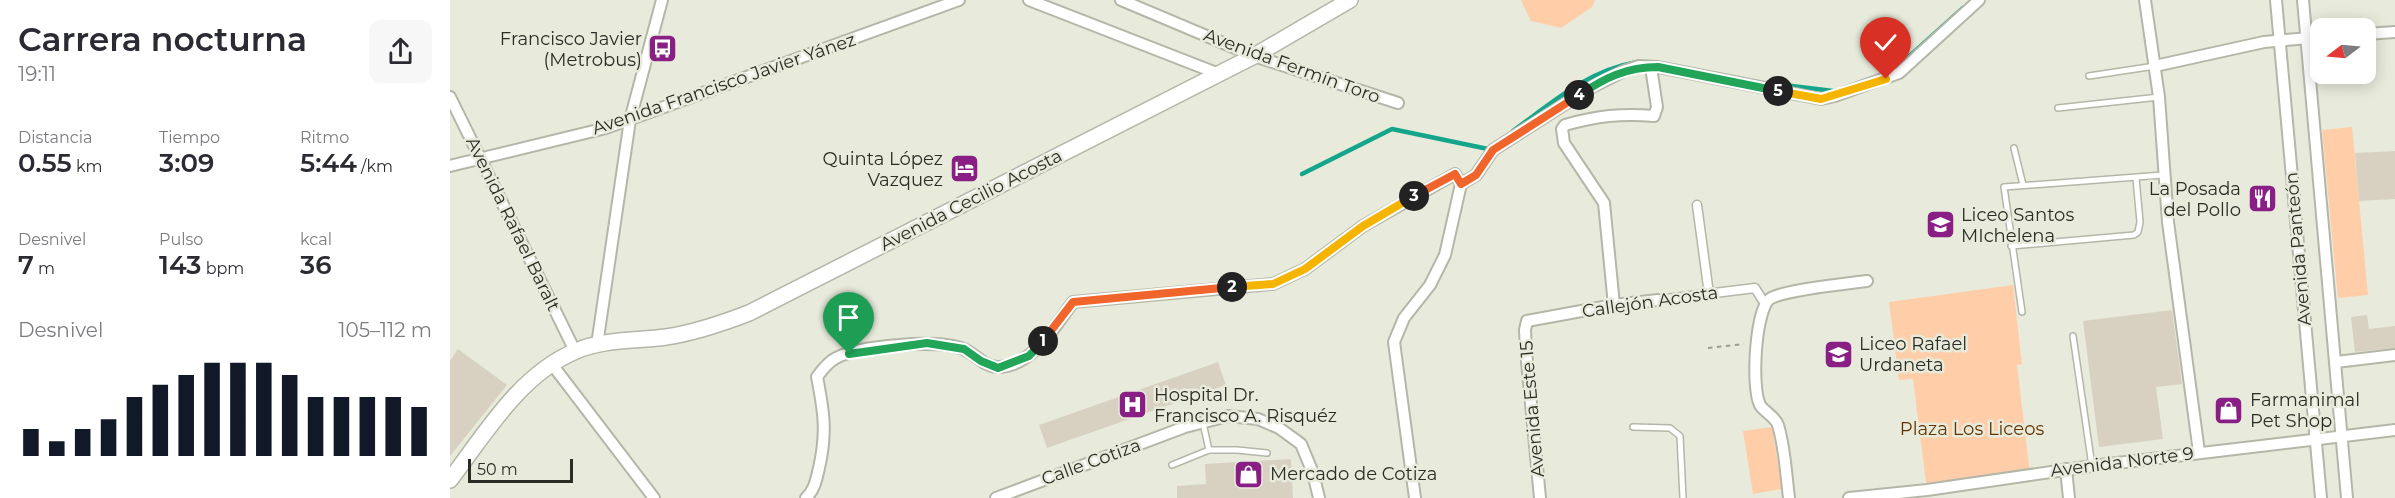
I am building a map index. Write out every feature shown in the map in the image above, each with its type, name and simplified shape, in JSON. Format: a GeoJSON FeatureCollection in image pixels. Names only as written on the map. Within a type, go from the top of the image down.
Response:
{"type":"FeatureCollection","features":[{"type":"Feature","properties":{"kind":"main road","name":"Avenida Cecilio Acosta"},"geometry":{"type":"LineString","coordinates":[[450,480],[510,401],[552,363],[575,351],[597,345],[668,337],[727,322],[749,313],[1254,56],[1350,0]]}},
{"type":"Feature","properties":{"kind":"street"},"geometry":{"type":"LineString","coordinates":[[597,345],[630,120],[662,0]]}},
{"type":"Feature","properties":{"kind":"street","name":"Avenida Francisco Javier Yánez"},"geometry":{"type":"LineString","coordinates":[[450,166],[606,128],[959,0]]}},
{"type":"Feature","properties":{"kind":"street","name":"Avenida Fermín Toro"},"geometry":{"type":"LineString","coordinates":[[1029,0],[1219,74]]}},
{"type":"Feature","properties":{"kind":"street","name":"Avenida Fermín Toro"},"geometry":{"type":"LineString","coordinates":[[1121,0],[1254,56],[1398,103]]}},
{"type":"Feature","properties":{"kind":"street"},"geometry":{"type":"LineString","coordinates":[[1461,184],[1476,175],[1493,150],[1590,87],[1624,71],[1639,66],[1652,67],[1821,99],[1899,73],[1979,0]]}},
{"type":"Feature","properties":{"kind":"street"},"geometry":{"type":"LineString","coordinates":[[2145,0],[2159,97],[2163,175],[2199,452]]}},
{"type":"Feature","properties":{"kind":"street","name":"Avenida Panteón"},"geometry":{"type":"LineString","coordinates":[[2276,0],[2321,498]]}},
{"type":"Feature","properties":{"kind":"street","name":"Avenida Panteón"},"geometry":{"type":"LineString","coordinates":[[2303,0],[2348,498]]}},
{"type":"Feature","properties":{"kind":"street"},"geometry":{"type":"LineString","coordinates":[[2376,33],[2395,32]]}},
{"type":"Feature","properties":{"kind":"street"},"geometry":{"type":"LineString","coordinates":[[2155,66],[2279,40],[2307,37]]}},
{"type":"Feature","properties":{"kind":"street"},"geometry":{"type":"LineString","coordinates":[[1614,305],[1604,203],[1564,143],[1562,129],[1565,125],[1604,115],[1654,116],[1657,107],[1652,67]]}},
{"type":"Feature","properties":{"kind":"street","name":"Avenida Rafael Baralt"},"geometry":{"type":"LineString","coordinates":[[450,97],[575,351]]}},
{"type":"Feature","properties":{"kind":"street"},"geometry":{"type":"LineString","coordinates":[[806,498],[814,490],[825,442],[823,409],[817,377],[826,365],[837,357],[875,349],[927,343],[964,349],[981,361],[998,368],[1029,356],[1073,302],[1273,284],[1305,269],[1363,226],[1455,174],[1461,184],[1445,255],[1430,285],[1404,318],[1394,342],[1415,498]]}},
{"type":"Feature","properties":{"kind":"street"},"geometry":{"type":"LineString","coordinates":[[1697,205],[1709,294]]}},
{"type":"Feature","properties":{"kind":"street"},"geometry":{"type":"LineString","coordinates":[[1789,498],[1777,422],[1760,405],[1755,388],[1758,325],[1765,304],[1772,298],[1800,291],[1867,281]]}},
{"type":"Feature","properties":{"kind":"street","name":"Callejón Acosta"},"geometry":{"type":"LineString","coordinates":[[1527,321],[1614,305],[1755,288],[1765,304]]}},
{"type":"Feature","properties":{"kind":"street","name":"Avenida Este 15"},"geometry":{"type":"LineString","coordinates":[[1527,321],[1526,351],[1540,498]]}},
{"type":"Feature","properties":{"kind":"street"},"geometry":{"type":"LineString","coordinates":[[2336,362],[2395,355]]}},
{"type":"Feature","properties":{"kind":"street"},"geometry":{"type":"LineString","coordinates":[[552,363],[654,498]]}},
{"type":"Feature","properties":{"kind":"street","name":"Calle Cotiza"},"geometry":{"type":"LineString","coordinates":[[996,498],[1185,427],[1228,416],[1258,419],[1279,428],[1302,444],[1313,472],[1319,498]]}},
{"type":"Feature","properties":{"kind":"street","name":"Avenida Norte 9"},"geometry":{"type":"LineString","coordinates":[[1849,498],[1889,496],[2066,469],[2395,430]]}},
{"type":"Feature","properties":{"kind":"street"},"geometry":{"type":"LineString","coordinates":[[2066,469],[2069,498]]}},
{"type":"Feature","properties":{"kind":"lane"},"geometry":{"type":"LineString","coordinates":[[2089,76],[2155,66]]}},
{"type":"Feature","properties":{"kind":"lane"},"geometry":{"type":"LineString","coordinates":[[2058,108],[2159,97]]}},
{"type":"Feature","properties":{"kind":"lane"},"geometry":{"type":"LineString","coordinates":[[2014,148],[2023,185]]}},
{"type":"Feature","properties":{"kind":"lane"},"geometry":{"type":"LineString","coordinates":[[2022,312],[2004,187],[2163,175]]}},
{"type":"Feature","properties":{"kind":"lane"},"geometry":{"type":"LineString","coordinates":[[2011,246],[2138,232],[2140,222],[2136,178]]}},
{"type":"Feature","properties":{"kind":"lane"},"geometry":{"type":"LineString","coordinates":[[2073,336],[2092,466]]}},
{"type":"Feature","properties":{"kind":"lane"},"geometry":{"type":"LineString","coordinates":[[1203,423],[1209,450]]}},
{"type":"Feature","properties":{"kind":"lane"},"geometry":{"type":"LineString","coordinates":[[1632,427],[1670,428],[1680,436],[1683,498]]}},
{"type":"Feature","properties":{"kind":"lane"},"geometry":{"type":"LineString","coordinates":[[1172,465],[1209,450],[1267,453]]}},
{"type":"Feature","properties":{"kind":"path"},"geometry":{"type":"LineString","coordinates":[[1708,348],[1757,343]]}},
{"type":"Feature","properties":{"kind":"green space"},"geometry":{"type":"Polygon","coordinates":[[[1521,0],[1595,0],[1592,7],[1561,28],[1531,21],[1521,0]]]}},
{"type":"Feature","properties":{"kind":"green space"},"geometry":{"type":"Polygon","coordinates":[[[2352,127],[2368,295],[2338,298],[2322,130],[2352,127]]]}},
{"type":"Feature","properties":{"kind":"green space","name":"Plaza Los Liceos"},"geometry":{"type":"Polygon","coordinates":[[[2013,285],[2022,364],[2017,365],[2030,474],[1927,490],[1913,379],[1899,380],[1889,302],[2013,285]]]}},
{"type":"Feature","properties":{"kind":"green space"},"geometry":{"type":"Polygon","coordinates":[[[1772,427],[1782,489],[1753,494],[1743,431],[1772,427]]]}},
{"type":"Feature","properties":{"kind":"building"},"geometry":{"type":"Polygon","coordinates":[[[2395,151],[2395,199],[2359,201],[2355,153],[2395,151]]]}},
{"type":"Feature","properties":{"kind":"building"},"geometry":{"type":"Polygon","coordinates":[[[2172,310],[2182,384],[2156,387],[2163,439],[2099,447],[2083,321],[2172,310]]]}},
{"type":"Feature","properties":{"kind":"building"},"geometry":{"type":"Polygon","coordinates":[[[2367,315],[2369,329],[2395,326],[2395,348],[2355,352],[2351,317],[2367,315]]]}},
{"type":"Feature","properties":{"kind":"building"},"geometry":{"type":"Polygon","coordinates":[[[458,349],[507,385],[450,456],[450,361],[458,349]]]}},
{"type":"Feature","properties":{"kind":"building","name":"Hospital Dr. Francisco A. Risquéz"},"geometry":{"type":"Polygon","coordinates":[[[1218,362],[1226,385],[1047,448],[1039,425],[1218,362]]]}},
{"type":"Feature","properties":{"kind":"building","name":"Mercado de Cotiza"},"geometry":{"type":"Polygon","coordinates":[[[1291,459],[1293,498],[1177,498],[1177,486],[1206,484],[1205,464],[1291,459]]]}},
{"type":"Feature","properties":{"kind":"waterway"},"geometry":{"type":"LineString","coordinates":[[1903,62],[1963,8]]}},
{"type":"Feature","properties":{"kind":"waterway"},"geometry":{"type":"LineString","coordinates":[[1513,131],[1586,80],[1602,72],[1637,62]]}},
{"type":"Feature","properties":{"kind":"waterway"},"geometry":{"type":"LineString","coordinates":[[1767,83],[1833,91]]}},
{"type":"Feature","properties":{"kind":"waterway"},"geometry":{"type":"LineString","coordinates":[[1302,174],[1392,129],[1488,149],[1491,147]]}},
{"type":"Feature","properties":{"kind":"place","name":"Francisco Javier (Metrobus)"},"geometry":{"type":"Point","coordinates":[663,49]}},
{"type":"Feature","properties":{"kind":"place","name":"Quinta López Vazquez"},"geometry":{"type":"Point","coordinates":[964,169]}},
{"type":"Feature","properties":{"kind":"place","name":"La Posada del Pollo"},"geometry":{"type":"Point","coordinates":[2262,199]}},
{"type":"Feature","properties":{"kind":"place","name":"Liceo Santos MIchelena"},"geometry":{"type":"Point","coordinates":[1940,225]}},
{"type":"Feature","properties":{"kind":"place","name":"Liceo Rafael Urdaneta"},"geometry":{"type":"Point","coordinates":[1838,354]}},
{"type":"Feature","properties":{"kind":"place","name":"Hospital Dr. Francisco A. Risquéz"},"geometry":{"type":"Point","coordinates":[1133,405]}},
{"type":"Feature","properties":{"kind":"place","name":"Farmanimal Pet Shop"},"geometry":{"type":"Point","coordinates":[2229,410]}},
{"type":"Feature","properties":{"kind":"place","name":"Mercado de Cotiza"},"geometry":{"type":"Point","coordinates":[1249,474]}},
{"type":"Feature","properties":{"kind":"route"},"geometry":{"type":"LineString","coordinates":[[849,354],[927,343],[964,349],[981,361],[998,368],[1029,356],[1073,302],[1273,284],[1305,269],[1363,226],[1434,184],[1455,174],[1461,184],[1476,175],[1493,150],[1590,87],[1639,66],[1658,67],[1821,99],[1886,79]]}}]}
